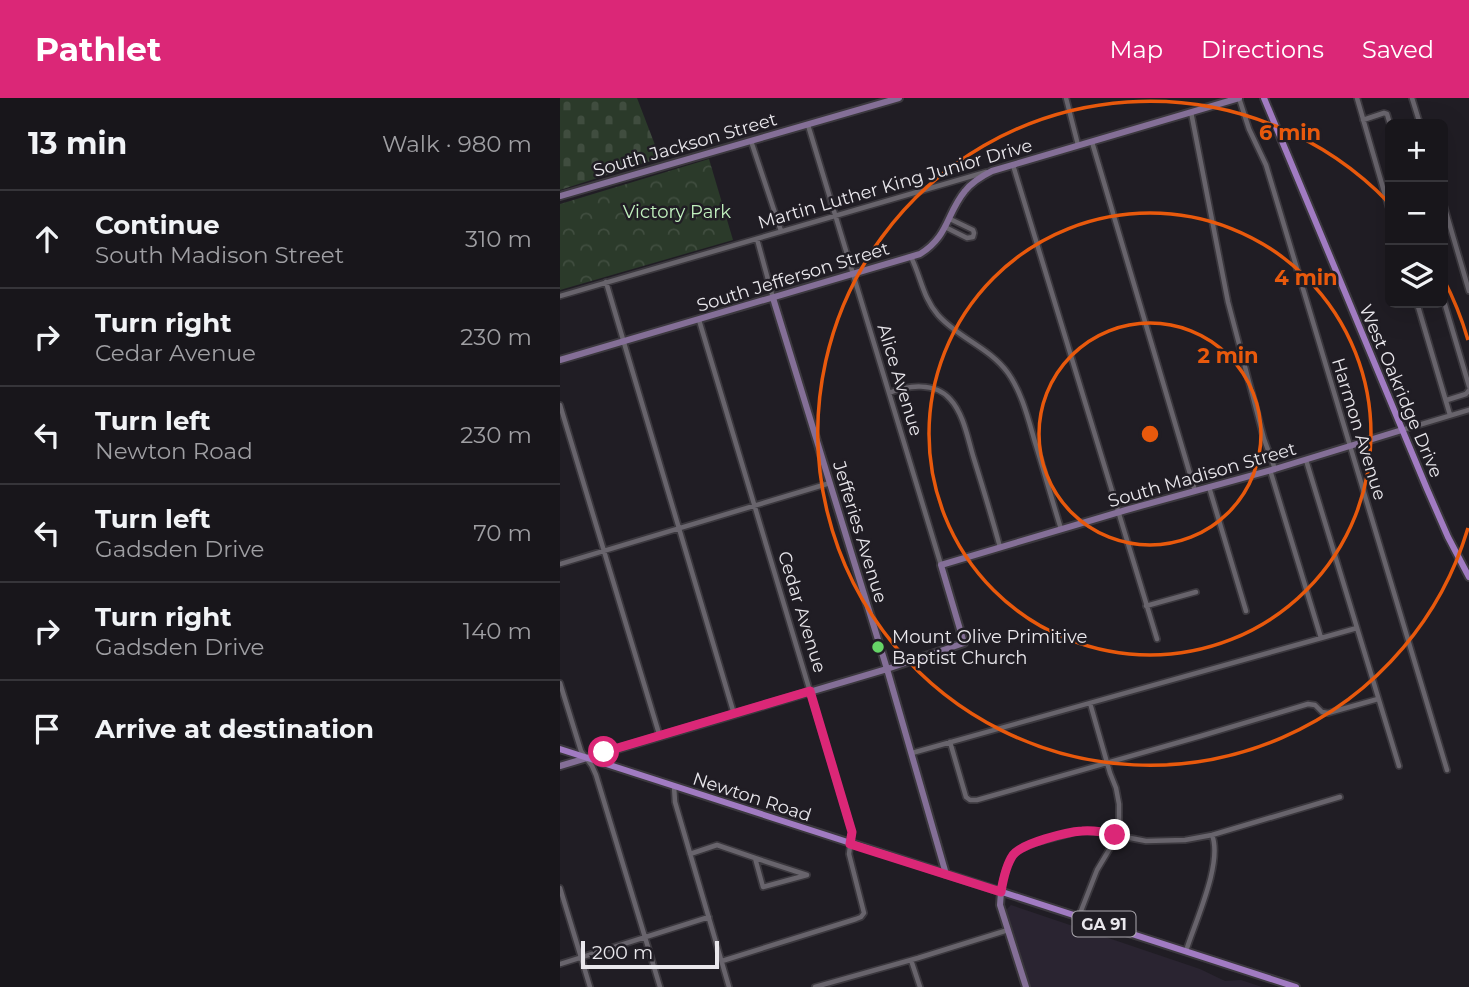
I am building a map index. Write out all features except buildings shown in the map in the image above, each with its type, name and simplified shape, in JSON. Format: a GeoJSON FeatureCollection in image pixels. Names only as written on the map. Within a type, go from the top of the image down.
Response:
{"type":"FeatureCollection","features":[{"type":"Feature","properties":{"kind":"main road","name":"West Oakridge Drive"},"geometry":{"type":"LineString","coordinates":[[1264,98],[1402,430],[1469,577]]}},
{"type":"Feature","properties":{"kind":"main road","name":"Newton Road"},"geometry":{"type":"LineString","coordinates":[[560,749],[1296,987]]}},
{"type":"Feature","properties":{"kind":"street","name":"South Jackson Street"},"geometry":{"type":"LineString","coordinates":[[560,196],[899,98]]}},
{"type":"Feature","properties":{"kind":"street"},"geometry":{"type":"LineString","coordinates":[[1066,98],[1078,145]]}},
{"type":"Feature","properties":{"kind":"street","name":"Martin Luther King Junior Drive"},"geometry":{"type":"LineString","coordinates":[[560,296],[1239,98]]}},
{"type":"Feature","properties":{"kind":"street","name":"Harmon Avenue"},"geometry":{"type":"LineString","coordinates":[[1239,98],[1265,165],[1447,771]]}},
{"type":"Feature","properties":{"kind":"street"},"geometry":{"type":"LineString","coordinates":[[1357,98],[1385,193]]}},
{"type":"Feature","properties":{"kind":"street"},"geometry":{"type":"LineString","coordinates":[[1412,98],[1418,119]]}},
{"type":"Feature","properties":{"kind":"street"},"geometry":{"type":"LineString","coordinates":[[1191,112],[1228,302],[1321,638]]}},
{"type":"Feature","properties":{"kind":"street"},"geometry":{"type":"LineString","coordinates":[[1363,120],[1384,113],[1389,119]]}},
{"type":"Feature","properties":{"kind":"street","name":"Alice Avenue"},"geometry":{"type":"LineString","coordinates":[[808,125],[964,643],[887,669]]}},
{"type":"Feature","properties":{"kind":"street"},"geometry":{"type":"LineString","coordinates":[[751,141],[781,231]]}},
{"type":"Feature","properties":{"kind":"street"},"geometry":{"type":"LineString","coordinates":[[1092,141],[1195,491]]}},
{"type":"Feature","properties":{"kind":"street"},"geometry":{"type":"LineString","coordinates":[[1013,164],[1157,639]]}},
{"type":"Feature","properties":{"kind":"street","name":"South Jefferson Street"},"geometry":{"type":"LineString","coordinates":[[560,360],[920,254],[931,247],[940,236],[967,188],[980,177],[998,169]]}},
{"type":"Feature","properties":{"kind":"street"},"geometry":{"type":"LineString","coordinates":[[945,227],[967,238],[974,234],[973,230],[950,219]]}},
{"type":"Feature","properties":{"kind":"street"},"geometry":{"type":"LineString","coordinates":[[1448,219],[1469,291]]}},
{"type":"Feature","properties":{"kind":"street","name":"Jefferies Avenue"},"geometry":{"type":"LineString","coordinates":[[757,239],[946,874]]}},
{"type":"Feature","properties":{"kind":"street"},"geometry":{"type":"LineString","coordinates":[[910,256],[922,289],[937,314],[993,357],[1016,387],[1061,529]]}},
{"type":"Feature","properties":{"kind":"street"},"geometry":{"type":"LineString","coordinates":[[606,282],[734,715]]}},
{"type":"Feature","properties":{"kind":"street"},"geometry":{"type":"LineString","coordinates":[[1419,308],[1450,415]]}},
{"type":"Feature","properties":{"kind":"street"},"geometry":{"type":"LineString","coordinates":[[1446,308],[1469,388],[1466,394],[1447,400]]}},
{"type":"Feature","properties":{"kind":"street","name":"Cedar Avenue"},"geometry":{"type":"LineString","coordinates":[[699,320],[852,832],[849,854],[864,913],[856,919],[722,961]]}},
{"type":"Feature","properties":{"kind":"street"},"geometry":{"type":"LineString","coordinates":[[890,393],[917,386],[933,389],[951,400],[962,420],[1000,547]]}},
{"type":"Feature","properties":{"kind":"street"},"geometry":{"type":"LineString","coordinates":[[560,405],[660,737]]}},
{"type":"Feature","properties":{"kind":"street","name":"South Madison Street"},"geometry":{"type":"LineString","coordinates":[[941,565],[1273,470],[1469,410]]}},
{"type":"Feature","properties":{"kind":"street"},"geometry":{"type":"LineString","coordinates":[[1306,460],[1399,766]]}},
{"type":"Feature","properties":{"kind":"street"},"geometry":{"type":"LineString","coordinates":[[560,564],[830,482]]}},
{"type":"Feature","properties":{"kind":"street"},"geometry":{"type":"LineString","coordinates":[[1209,487],[1246,611]]}},
{"type":"Feature","properties":{"kind":"street"},"geometry":{"type":"LineString","coordinates":[[1146,606],[1196,592]]}},
{"type":"Feature","properties":{"kind":"street"},"geometry":{"type":"LineString","coordinates":[[912,753],[1357,628]]}},
{"type":"Feature","properties":{"kind":"street"},"geometry":{"type":"LineString","coordinates":[[560,766],[887,669]]}},
{"type":"Feature","properties":{"kind":"street"},"geometry":{"type":"LineString","coordinates":[[560,683],[581,751],[596,775],[660,987]]}},
{"type":"Feature","properties":{"kind":"street"},"geometry":{"type":"LineString","coordinates":[[950,742],[966,797],[976,800],[1308,704],[1328,713],[1378,699]]}},
{"type":"Feature","properties":{"kind":"street"},"geometry":{"type":"LineString","coordinates":[[1079,916],[1093,878],[1112,845],[1119,822],[1116,788],[1090,703]]}},
{"type":"Feature","properties":{"kind":"street"},"geometry":{"type":"LineString","coordinates":[[674,786],[675,802],[729,987]]}},
{"type":"Feature","properties":{"kind":"street"},"geometry":{"type":"LineString","coordinates":[[1026,987],[1000,905],[1003,880],[1014,854],[1021,848],[1080,831],[1158,842],[1185,840],[1212,835],[1340,797]]}},
{"type":"Feature","properties":{"kind":"street"},"geometry":{"type":"LineString","coordinates":[[1186,951],[1215,860],[1215,842],[1212,835]]}},
{"type":"Feature","properties":{"kind":"street"},"geometry":{"type":"LineString","coordinates":[[690,854],[717,845],[807,875],[763,887],[755,858]]}},
{"type":"Feature","properties":{"kind":"street"},"geometry":{"type":"LineString","coordinates":[[560,888],[590,987]]}},
{"type":"Feature","properties":{"kind":"street"},"geometry":{"type":"LineString","coordinates":[[560,964],[709,917]]}},
{"type":"Feature","properties":{"kind":"street"},"geometry":{"type":"LineString","coordinates":[[815,987],[1008,930]]}},
{"type":"Feature","properties":{"kind":"street"},"geometry":{"type":"LineString","coordinates":[[911,960],[920,987]]}},
{"type":"Feature","properties":{"kind":"shaded area"},"geometry":{"type":"Polygon","coordinates":[[[1011,905],[1200,969],[1225,981],[1241,980],[1262,987],[1030,987],[1006,910],[1011,905]]]}},
{"type":"Feature","properties":{"kind":"green space"},"geometry":{"type":"Polygon","coordinates":[[[560,98],[637,98],[660,158],[560,190],[560,98]]]}},
{"type":"Feature","properties":{"kind":"green space","name":"Victory Park"},"geometry":{"type":"Polygon","coordinates":[[[709,159],[733,240],[560,290],[560,204],[709,159]]]}},
{"type":"Feature","properties":{"kind":"place","name":"Mount Olive Primitive Baptist Church"},"geometry":{"type":"Point","coordinates":[878,647]}},
{"type":"Feature","properties":{"kind":"route"},"geometry":{"type":"LineString","coordinates":[[604,752],[810,691],[852,832],[850,844],[1001,892],[1009,864],[1021,848],[1080,831],[1115,835]]}}]}
